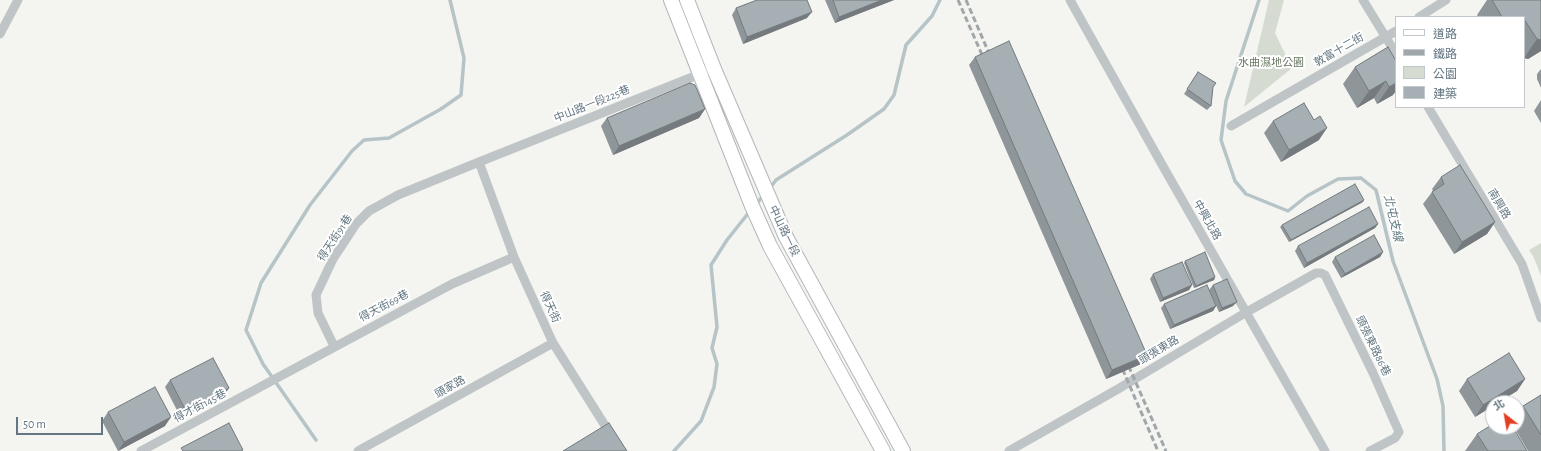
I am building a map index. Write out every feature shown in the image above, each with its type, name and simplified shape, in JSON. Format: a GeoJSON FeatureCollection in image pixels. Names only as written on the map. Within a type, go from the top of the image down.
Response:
{"type":"FeatureCollection","features":[{"type":"Feature","properties":{"kind":"main road","name":"中山路一段"},"geometry":{"type":"LineString","coordinates":[[671,0],[752,206],[770,246],[883,451]]}},
{"type":"Feature","properties":{"kind":"main road","name":"中山路一段"},"geometry":{"type":"LineString","coordinates":[[687,0],[714,69],[786,237],[903,451]]}},
{"type":"Feature","properties":{"kind":"street"},"geometry":{"type":"LineString","coordinates":[[0,34],[18,0]]}},
{"type":"Feature","properties":{"kind":"street","name":"中興北路"},"geometry":{"type":"LineString","coordinates":[[1070,0],[1245,313],[1325,451]]}},
{"type":"Feature","properties":{"kind":"street"},"geometry":{"type":"LineString","coordinates":[[1363,0],[1395,52]]}},
{"type":"Feature","properties":{"kind":"street"},"geometry":{"type":"LineString","coordinates":[[1421,16],[1446,0]]}},
{"type":"Feature","properties":{"kind":"street","name":"敦富十二街"},"geometry":{"type":"LineString","coordinates":[[1231,126],[1395,32]]}},
{"type":"Feature","properties":{"kind":"street","name":"中山路一段225巷"},"geometry":{"type":"LineString","coordinates":[[479,162],[714,69]]}},
{"type":"Feature","properties":{"kind":"street","name":"南興路"},"geometry":{"type":"LineString","coordinates":[[1429,108],[1522,264],[1541,318]]}},
{"type":"Feature","properties":{"kind":"street","name":"得天街"},"geometry":{"type":"LineString","coordinates":[[479,162],[514,257],[553,343],[621,451]]}},
{"type":"Feature","properties":{"kind":"street","name":"得天街91巷"},"geometry":{"type":"LineString","coordinates":[[334,346],[318,313],[316,296],[333,259],[356,224],[369,211],[398,196],[479,162]]}},
{"type":"Feature","properties":{"kind":"street","name":"得天街69巷"},"geometry":{"type":"LineString","coordinates":[[269,383],[334,346],[452,284],[514,257]]}},
{"type":"Feature","properties":{"kind":"street","name":"頭張東路"},"geometry":{"type":"LineString","coordinates":[[1009,451],[1245,313],[1316,273],[1321,273]]}},
{"type":"Feature","properties":{"kind":"street","name":"頭張東路86巷"},"geometry":{"type":"LineString","coordinates":[[1321,273],[1325,275],[1376,380],[1399,432],[1395,438],[1370,451]]}},
{"type":"Feature","properties":{"kind":"street","name":"頭家路"},"geometry":{"type":"LineString","coordinates":[[358,451],[553,343]]}},
{"type":"Feature","properties":{"kind":"street","name":"得才街145巷"},"geometry":{"type":"LineString","coordinates":[[141,451],[269,383]]}},
{"type":"Feature","properties":{"kind":"green space","name":"水曲濕地公園"},"geometry":{"type":"Polygon","coordinates":[[[1269,0],[1284,0],[1275,33],[1292,68],[1244,107],[1269,0]]]}},
{"type":"Feature","properties":{"kind":"green space"},"geometry":{"type":"Polygon","coordinates":[[[1541,243],[1541,276],[1529,250],[1541,243]]]}},
{"type":"Feature","properties":{"kind":"building"},"geometry":{"type":"Polygon","coordinates":[[[757,0],[807,0],[812,12],[747,37],[736,8],[757,0]]]}},
{"type":"Feature","properties":{"kind":"building"},"geometry":{"type":"Polygon","coordinates":[[[833,0],[882,0],[839,17],[833,0]]]}},
{"type":"Feature","properties":{"kind":"building"},"geometry":{"type":"Polygon","coordinates":[[[1492,0],[1541,0],[1541,40],[1537,39],[1525,21],[1525,16],[1501,16],[1492,0]]]}},
{"type":"Feature","properties":{"kind":"building"},"geometry":{"type":"Polygon","coordinates":[[[1009,41],[1147,355],[1112,370],[975,57],[1009,41]]]}},
{"type":"Feature","properties":{"kind":"building"},"geometry":{"type":"Polygon","coordinates":[[[1388,47],[1395,59],[1395,84],[1389,87],[1386,81],[1369,91],[1355,67],[1388,47]]]}},
{"type":"Feature","properties":{"kind":"building"},"geometry":{"type":"Polygon","coordinates":[[[1198,72],[1216,83],[1213,87],[1211,106],[1187,89],[1198,72]]]}},
{"type":"Feature","properties":{"kind":"building"},"geometry":{"type":"Polygon","coordinates":[[[690,83],[695,85],[705,109],[619,146],[607,118],[690,83]]]}},
{"type":"Feature","properties":{"kind":"building"},"geometry":{"type":"Polygon","coordinates":[[[1304,103],[1314,120],[1320,116],[1327,128],[1289,150],[1273,121],[1304,103]]]}},
{"type":"Feature","properties":{"kind":"building"},"geometry":{"type":"Polygon","coordinates":[[[1460,165],[1495,222],[1462,242],[1432,192],[1444,184],[1441,177],[1460,165]]]}},
{"type":"Feature","properties":{"kind":"building"},"geometry":{"type":"Polygon","coordinates":[[[1355,184],[1364,200],[1291,240],[1282,225],[1355,184]]]}},
{"type":"Feature","properties":{"kind":"building"},"geometry":{"type":"Polygon","coordinates":[[[1369,207],[1378,224],[1307,263],[1298,246],[1369,207]]]}},
{"type":"Feature","properties":{"kind":"building"},"geometry":{"type":"Polygon","coordinates":[[[1374,235],[1383,252],[1345,274],[1335,257],[1374,235]]]}},
{"type":"Feature","properties":{"kind":"building"},"geometry":{"type":"Polygon","coordinates":[[[1205,252],[1215,277],[1196,286],[1185,261],[1205,252]]]}},
{"type":"Feature","properties":{"kind":"building"},"geometry":{"type":"Polygon","coordinates":[[[1182,262],[1192,285],[1163,298],[1153,274],[1182,262]]]}},
{"type":"Feature","properties":{"kind":"building"},"geometry":{"type":"Polygon","coordinates":[[[1227,279],[1237,302],[1222,308],[1213,285],[1227,279]]]}},
{"type":"Feature","properties":{"kind":"building"},"geometry":{"type":"Polygon","coordinates":[[[1207,285],[1216,306],[1174,325],[1164,304],[1207,285]]]}},
{"type":"Feature","properties":{"kind":"building"},"geometry":{"type":"Polygon","coordinates":[[[1509,353],[1525,379],[1499,395],[1485,395],[1485,404],[1483,405],[1467,379],[1509,353]]]}},
{"type":"Feature","properties":{"kind":"building"},"geometry":{"type":"Polygon","coordinates":[[[213,358],[229,388],[186,411],[170,380],[213,358]]]}},
{"type":"Feature","properties":{"kind":"building"},"geometry":{"type":"Polygon","coordinates":[[[155,387],[171,417],[124,442],[108,412],[155,387]]]}},
{"type":"Feature","properties":{"kind":"building"},"geometry":{"type":"Polygon","coordinates":[[[1541,395],[1541,435],[1525,409],[1525,405],[1541,395]]]}},
{"type":"Feature","properties":{"kind":"building"},"geometry":{"type":"Polygon","coordinates":[[[229,423],[243,450],[183,451],[181,448],[229,423]]]}},
{"type":"Feature","properties":{"kind":"building"},"geometry":{"type":"Polygon","coordinates":[[[609,423],[627,451],[563,451],[609,423]]]}},
{"type":"Feature","properties":{"kind":"building"},"geometry":{"type":"Polygon","coordinates":[[[1485,429],[1485,435],[1518,435],[1527,451],[1488,451],[1477,434],[1485,429]]]}},
{"type":"Feature","properties":{"kind":"waterway"},"geometry":{"type":"LineString","coordinates":[[316,440],[263,364],[246,330],[261,283],[310,205],[352,151],[364,140],[389,138],[441,109],[461,95],[464,58],[450,0]]}},
{"type":"Feature","properties":{"kind":"waterway"},"geometry":{"type":"LineString","coordinates":[[770,188],[776,180],[847,135],[884,109],[894,95],[906,45],[932,16],[940,0]]}},
{"type":"Feature","properties":{"kind":"waterway","name":"北屯支線"},"geometry":{"type":"LineString","coordinates":[[1259,0],[1226,101],[1221,140],[1235,181],[1246,194],[1288,211],[1307,196],[1338,179],[1361,178],[1376,190],[1393,261],[1437,379],[1443,406],[1444,451]]}},
{"type":"Feature","properties":{"kind":"waterway"},"geometry":{"type":"LineString","coordinates":[[756,205],[764,194]]}},
{"type":"Feature","properties":{"kind":"waterway"},"geometry":{"type":"LineString","coordinates":[[674,451],[701,421],[714,387],[717,364],[712,348],[717,327],[711,265],[727,240],[750,211]]}},
{"type":"Feature","properties":{"kind":"railway"},"geometry":{"type":"LineString","coordinates":[[958,0],[986,64]]}},
{"type":"Feature","properties":{"kind":"railway"},"geometry":{"type":"LineString","coordinates":[[966,0],[992,60]]}},
{"type":"Feature","properties":{"kind":"railway"},"geometry":{"type":"LineString","coordinates":[[1125,358],[1166,451]]}},
{"type":"Feature","properties":{"kind":"railway"},"geometry":{"type":"LineString","coordinates":[[1119,361],[1158,451]]}}]}
